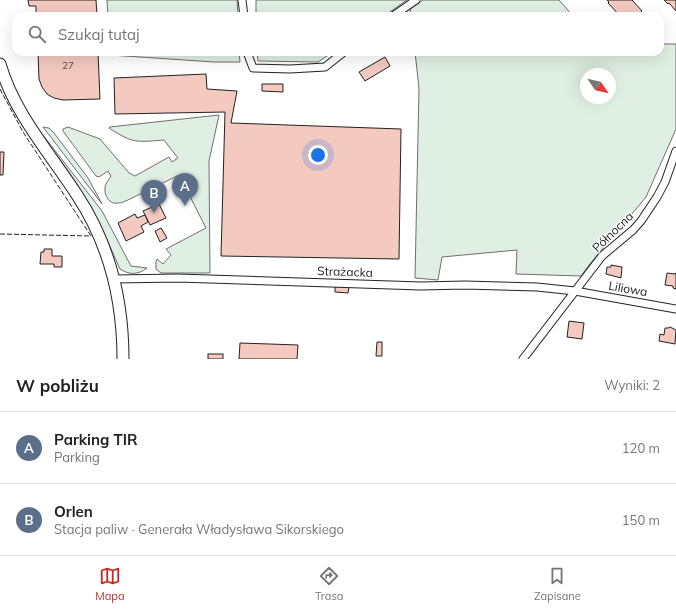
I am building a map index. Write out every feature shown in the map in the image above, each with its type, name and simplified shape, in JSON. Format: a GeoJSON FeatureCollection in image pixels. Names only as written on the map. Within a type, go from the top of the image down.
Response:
{"type":"FeatureCollection","features":[{"type":"Feature","properties":{"kind":"main road"},"geometry":{"type":"LineString","coordinates":[[0,64],[12,94],[31,129],[77,195],[101,238],[114,279],[121,312],[123,359]]}},
{"type":"Feature","properties":{"kind":"street"},"geometry":{"type":"LineString","coordinates":[[242,0],[244,12]]}},
{"type":"Feature","properties":{"kind":"street"},"geometry":{"type":"LineString","coordinates":[[399,12],[416,0]]}},
{"type":"Feature","properties":{"kind":"street"},"geometry":{"type":"LineString","coordinates":[[248,56],[253,68],[290,69],[325,67],[339,56]]}},
{"type":"Feature","properties":{"kind":"street","name":"Północna"},"geometry":{"type":"LineString","coordinates":[[523,359],[602,256],[641,221],[657,198],[665,182],[676,151]]}},
{"type":"Feature","properties":{"kind":"street","name":"Strażacka"},"geometry":{"type":"LineString","coordinates":[[114,279],[178,278],[421,286],[450,284],[575,291]]}},
{"type":"Feature","properties":{"kind":"street","name":"Liliowa"},"geometry":{"type":"LineString","coordinates":[[575,291],[676,309]]}},
{"type":"Feature","properties":{"kind":"green space"},"geometry":{"type":"Polygon","coordinates":[[[107,0],[237,0],[238,12],[108,12],[107,0]]]}},
{"type":"Feature","properties":{"kind":"green space"},"geometry":{"type":"Polygon","coordinates":[[[256,0],[407,0],[390,12],[256,12],[256,0]]]}},
{"type":"Feature","properties":{"kind":"green space"},"geometry":{"type":"Polygon","coordinates":[[[423,0],[559,0],[570,12],[410,12],[410,9],[423,0]]]}},
{"type":"Feature","properties":{"kind":"green space"},"geometry":{"type":"Polygon","coordinates":[[[664,44],[676,44],[676,129],[646,197],[581,276],[516,274],[517,250],[442,257],[438,280],[415,278],[419,88],[415,56],[664,56],[664,44]]]}},
{"type":"Feature","properties":{"kind":"green space"},"geometry":{"type":"Polygon","coordinates":[[[125,56],[239,56],[240,62],[214,62],[125,56]]]}},
{"type":"Feature","properties":{"kind":"green space"},"geometry":{"type":"Polygon","coordinates":[[[257,56],[327,56],[318,62],[258,61],[257,56]]]}},
{"type":"Feature","properties":{"kind":"green space"},"geometry":{"type":"Polygon","coordinates":[[[219,115],[209,161],[210,273],[161,273],[156,269],[156,262],[157,259],[163,264],[171,255],[166,249],[206,228],[179,175],[128,200],[119,203],[112,203],[105,194],[106,185],[111,176],[108,171],[99,177],[96,176],[63,129],[68,127],[100,139],[129,173],[135,176],[169,157],[172,162],[178,158],[164,140],[135,141],[124,137],[109,128],[110,127],[219,115]]]}},
{"type":"Feature","properties":{"kind":"green space"},"geometry":{"type":"Polygon","coordinates":[[[43,127],[49,128],[54,133],[88,178],[102,204],[43,127]]]}},
{"type":"Feature","properties":{"kind":"green space"},"geometry":{"type":"Polygon","coordinates":[[[39,130],[102,211],[131,266],[147,268],[137,273],[127,272],[120,269],[100,224],[39,130]]]}},
{"type":"Feature","properties":{"kind":"building"},"geometry":{"type":"Polygon","coordinates":[[[28,0],[96,0],[97,12],[36,12],[36,6],[29,6],[28,0]]]}},
{"type":"Feature","properties":{"kind":"building"},"geometry":{"type":"Polygon","coordinates":[[[607,0],[632,0],[642,11],[616,12],[608,3],[609,2],[607,0]]]}},
{"type":"Feature","properties":{"kind":"building"},"geometry":{"type":"Polygon","coordinates":[[[664,0],[676,0],[676,11],[669,3],[668,4],[664,0]]]}},
{"type":"Feature","properties":{"kind":"building"},"geometry":{"type":"Polygon","coordinates":[[[38,56],[98,56],[100,99],[63,100],[54,98],[47,94],[39,79],[38,56]]]}},
{"type":"Feature","properties":{"kind":"building"},"geometry":{"type":"Polygon","coordinates":[[[385,57],[390,66],[365,81],[359,72],[385,57]]]}},
{"type":"Feature","properties":{"kind":"building"},"geometry":{"type":"Polygon","coordinates":[[[206,74],[207,89],[237,91],[231,123],[401,129],[399,259],[221,256],[225,112],[115,114],[114,78],[206,74]]]}},
{"type":"Feature","properties":{"kind":"building"},"geometry":{"type":"Polygon","coordinates":[[[262,84],[283,84],[283,92],[262,91],[262,84]]]}},
{"type":"Feature","properties":{"kind":"building"},"geometry":{"type":"Polygon","coordinates":[[[0,152],[4,152],[3,175],[0,175],[0,152]]]}},
{"type":"Feature","properties":{"kind":"building"},"geometry":{"type":"Polygon","coordinates":[[[159,204],[166,218],[150,225],[143,211],[159,204]]]}},
{"type":"Feature","properties":{"kind":"building"},"geometry":{"type":"Polygon","coordinates":[[[135,214],[137,218],[145,215],[148,222],[141,226],[144,232],[126,241],[118,223],[135,214]]]}},
{"type":"Feature","properties":{"kind":"building"},"geometry":{"type":"Polygon","coordinates":[[[161,228],[167,238],[160,242],[155,231],[161,228]]]}},
{"type":"Feature","properties":{"kind":"building"},"geometry":{"type":"Polygon","coordinates":[[[44,249],[52,249],[52,256],[62,256],[62,267],[54,267],[54,264],[40,264],[41,252],[44,252],[44,249]]]}},
{"type":"Feature","properties":{"kind":"building"},"geometry":{"type":"Polygon","coordinates":[[[611,265],[622,267],[621,278],[606,274],[607,267],[611,267],[611,265]]]}},
{"type":"Feature","properties":{"kind":"building"},"geometry":{"type":"Polygon","coordinates":[[[667,273],[676,273],[676,289],[673,288],[673,286],[665,285],[667,273]]]}},
{"type":"Feature","properties":{"kind":"building"},"geometry":{"type":"Polygon","coordinates":[[[335,286],[349,287],[348,293],[335,292],[335,286]]]}},
{"type":"Feature","properties":{"kind":"building"},"geometry":{"type":"Polygon","coordinates":[[[569,321],[584,323],[582,339],[567,337],[569,321]]]}},
{"type":"Feature","properties":{"kind":"building"},"geometry":{"type":"Polygon","coordinates":[[[670,327],[676,330],[675,344],[659,341],[660,334],[664,335],[665,328],[670,327]]]}},
{"type":"Feature","properties":{"kind":"building"},"geometry":{"type":"Polygon","coordinates":[[[377,342],[382,342],[382,356],[376,356],[377,342]]]}},
{"type":"Feature","properties":{"kind":"building"},"geometry":{"type":"Polygon","coordinates":[[[240,343],[298,345],[297,359],[239,359],[240,343]]]}},
{"type":"Feature","properties":{"kind":"building"},"geometry":{"type":"Polygon","coordinates":[[[208,354],[223,354],[223,359],[208,359],[208,354]]]}},
{"type":"Feature","properties":{"kind":"fence"},"geometry":{"type":"LineString","coordinates":[[0,89],[23,132],[91,236]]}},
{"type":"Feature","properties":{"kind":"fence"},"geometry":{"type":"LineString","coordinates":[[0,234],[91,236]]}},
{"type":"Feature","properties":{"kind":"place","name":"Parking TIR"},"geometry":{"type":"Point","coordinates":[185,206]}},
{"type":"Feature","properties":{"kind":"place","name":"Orlen"},"geometry":{"type":"Point","coordinates":[154,213]}}]}
